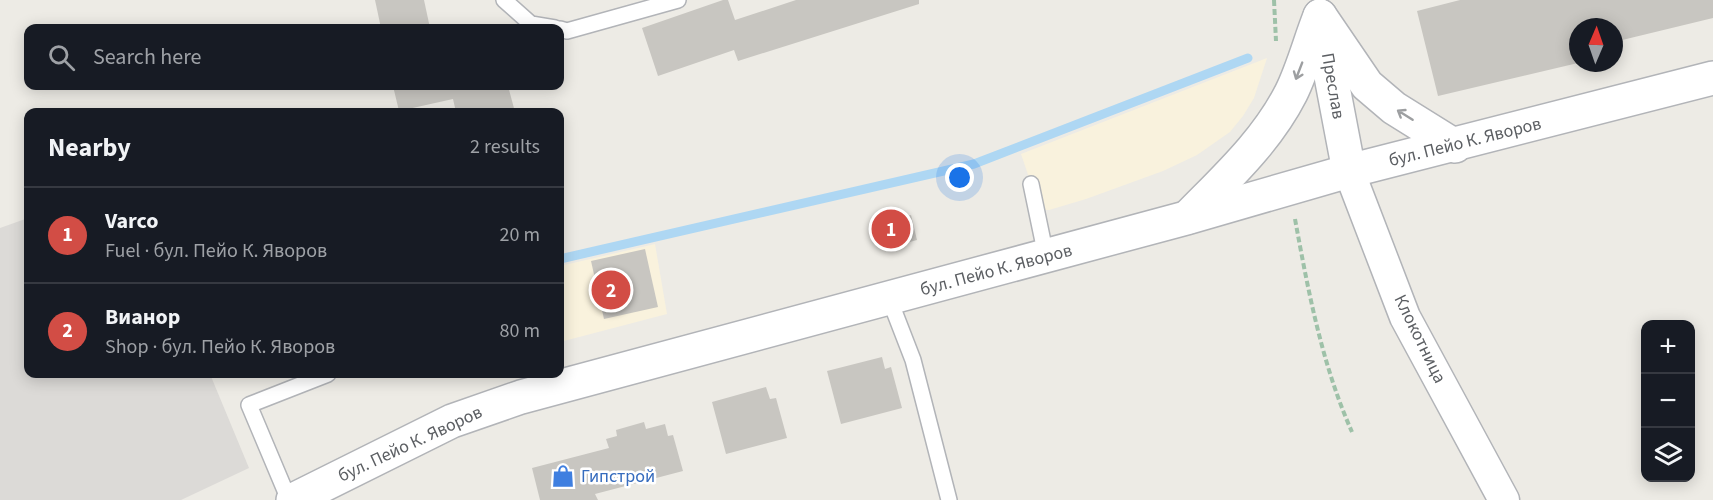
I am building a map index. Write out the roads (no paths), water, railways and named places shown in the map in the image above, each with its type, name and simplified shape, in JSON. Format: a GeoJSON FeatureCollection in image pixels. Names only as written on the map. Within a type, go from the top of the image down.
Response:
{"type":"FeatureCollection","features":[{"type":"Feature","properties":{"kind":"street"},"geometry":{"type":"LineString","coordinates":[[1319,8],[1367,85],[1394,108],[1455,146]]}},
{"type":"Feature","properties":{"kind":"street"},"geometry":{"type":"LineString","coordinates":[[1186,218],[1248,155],[1291,93],[1319,8]]}},
{"type":"Feature","properties":{"kind":"street","name":"Преслав"},"geometry":{"type":"LineString","coordinates":[[1319,8],[1349,171]]}},
{"type":"Feature","properties":{"kind":"street","name":"бул. Пейо К. Яворов"},"geometry":{"type":"LineString","coordinates":[[291,500],[452,421],[487,408],[1186,218],[1349,171],[1455,146],[1713,78]]}},
{"type":"Feature","properties":{"kind":"street","name":"Клокотница"},"geometry":{"type":"LineString","coordinates":[[1349,171],[1405,317],[1504,500]]}},
{"type":"Feature","properties":{"kind":"lane"},"geometry":{"type":"LineString","coordinates":[[504,0],[531,24]]}},
{"type":"Feature","properties":{"kind":"lane"},"geometry":{"type":"LineString","coordinates":[[564,30],[678,0]]}},
{"type":"Feature","properties":{"kind":"lane"},"geometry":{"type":"LineString","coordinates":[[1031,184],[1046,256]]}},
{"type":"Feature","properties":{"kind":"lane"},"geometry":{"type":"LineString","coordinates":[[889,298],[913,360],[949,500]]}},
{"type":"Feature","properties":{"kind":"lane"},"geometry":{"type":"LineString","coordinates":[[291,500],[249,405],[318,378]]}},
{"type":"Feature","properties":{"kind":"waterway"},"geometry":{"type":"LineString","coordinates":[[564,258],[974,164],[1248,58]]}},
{"type":"Feature","properties":{"kind":"place","name":"Varco"},"geometry":{"type":"Point","coordinates":[891,229]}},
{"type":"Feature","properties":{"kind":"place","name":"Вианор"},"geometry":{"type":"Point","coordinates":[611,290]}},
{"type":"Feature","properties":{"kind":"place","name":"Гипстрой"},"geometry":{"type":"Point","coordinates":[563,476]}}]}
